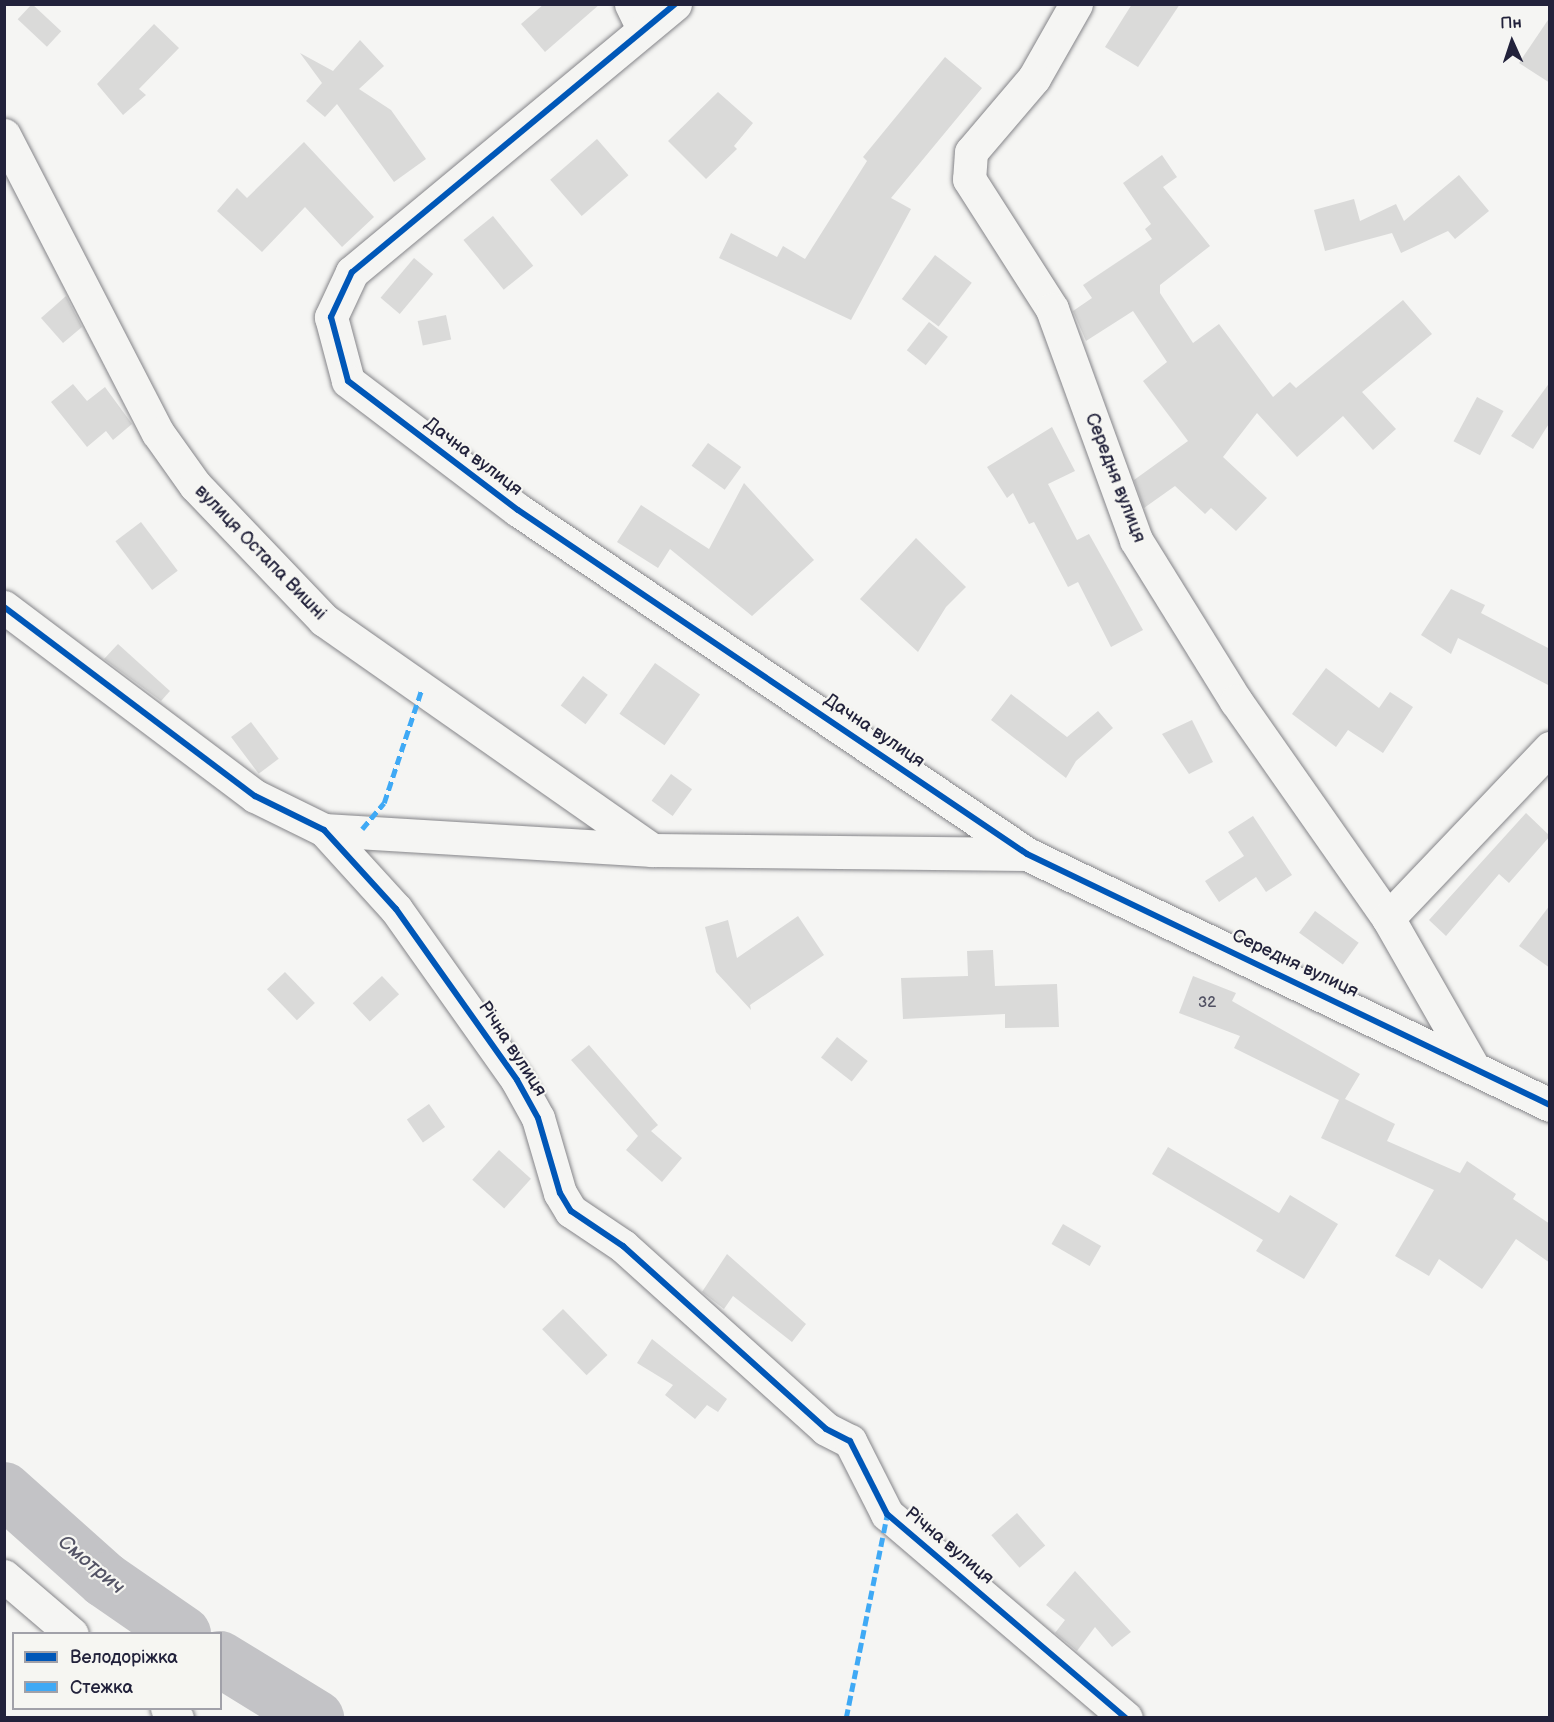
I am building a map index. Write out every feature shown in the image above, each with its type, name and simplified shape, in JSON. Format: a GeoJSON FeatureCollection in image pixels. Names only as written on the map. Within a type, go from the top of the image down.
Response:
{"type":"FeatureCollection","features":[{"type":"Feature","properties":{"kind":"street","name":"Дачна вулиця"},"geometry":{"type":"LineString","coordinates":[[675,4],[637,17],[352,272],[338,292],[331,317],[348,381],[518,510],[1027,854]]}},
{"type":"Feature","properties":{"kind":"street","name":"Середня вулиця"},"geometry":{"type":"LineString","coordinates":[[1076,4],[1034,78],[970,152],[969,179],[1052,309],[1136,540],[1236,701],[1388,918],[1472,1065]]}},
{"type":"Feature","properties":{"kind":"street","name":"вулиця Остапа Вишні"},"geometry":{"type":"LineString","coordinates":[[4,135],[158,433],[195,485],[324,620],[652,850]]}},
{"type":"Feature","properties":{"kind":"street","name":"Річна вулиця"},"geometry":{"type":"LineString","coordinates":[[4,607],[182,746],[255,796],[324,830],[396,909],[518,1080],[538,1118],[560,1193],[571,1211],[623,1246],[826,1429],[850,1442],[887,1514],[1126,1718]]}},
{"type":"Feature","properties":{"kind":"street"},"geometry":{"type":"LineString","coordinates":[[1388,918],[1550,748]]}},
{"type":"Feature","properties":{"kind":"street","name":"Річна вулиця"},"geometry":{"type":"LineString","coordinates":[[324,830],[652,850],[1027,854]]}},
{"type":"Feature","properties":{"kind":"street","name":"Середня вулиця"},"geometry":{"type":"LineString","coordinates":[[1027,854],[1472,1065],[1550,1105]]}},
{"type":"Feature","properties":{"kind":"street"},"geometry":{"type":"LineString","coordinates":[[4,1576],[70,1632]]}},
{"type":"Feature","properties":{"kind":"building"},"geometry":{"type":"Polygon","coordinates":[[[32,4],[61,31],[47,47],[18,19],[32,4]]]}},
{"type":"Feature","properties":{"kind":"building"},"geometry":{"type":"Polygon","coordinates":[[[544,4],[600,4],[545,52],[521,24],[544,4]]]}},
{"type":"Feature","properties":{"kind":"building"},"geometry":{"type":"Polygon","coordinates":[[[1132,4],[1180,4],[1138,67],[1105,47],[1132,4]]]}},
{"type":"Feature","properties":{"kind":"building"},"geometry":{"type":"Polygon","coordinates":[[[1550,17],[1550,83],[1519,63],[1550,17]]]}},
{"type":"Feature","properties":{"kind":"building"},"geometry":{"type":"Polygon","coordinates":[[[154,24],[179,48],[139,89],[146,95],[123,115],[97,84],[154,24]]]}},
{"type":"Feature","properties":{"kind":"building"},"geometry":{"type":"Polygon","coordinates":[[[360,40],[384,66],[359,89],[391,110],[426,159],[394,182],[337,104],[325,117],[306,101],[322,83],[300,53],[333,71],[360,40]]]}},
{"type":"Feature","properties":{"kind":"building"},"geometry":{"type":"Polygon","coordinates":[[[945,57],[982,88],[891,198],[911,209],[851,320],[719,258],[731,233],[777,257],[783,246],[805,259],[867,161],[863,157],[945,57]]]}},
{"type":"Feature","properties":{"kind":"building"},"geometry":{"type":"Polygon","coordinates":[[[718,92],[753,123],[734,146],[737,149],[706,179],[668,141],[718,92]]]}},
{"type":"Feature","properties":{"kind":"building"},"geometry":{"type":"Polygon","coordinates":[[[597,139],[628,175],[582,216],[550,180],[597,139]]]}},
{"type":"Feature","properties":{"kind":"building"},"geometry":{"type":"Polygon","coordinates":[[[304,142],[374,217],[342,247],[305,207],[262,252],[217,211],[237,188],[247,198],[304,142]]]}},
{"type":"Feature","properties":{"kind":"building"},"geometry":{"type":"Polygon","coordinates":[[[1162,155],[1177,177],[1163,187],[1210,246],[1160,285],[1160,293],[1193,343],[1219,324],[1273,397],[1290,382],[1296,388],[1403,300],[1432,334],[1362,392],[1396,429],[1373,450],[1343,416],[1297,457],[1257,413],[1223,457],[1267,498],[1236,531],[1211,508],[1205,514],[1175,486],[1144,508],[1134,480],[1188,441],[1143,381],[1167,362],[1133,311],[1086,341],[1073,311],[1092,298],[1083,285],[1152,239],[1145,229],[1151,224],[1123,183],[1162,155]]]}},
{"type":"Feature","properties":{"kind":"building"},"geometry":{"type":"Polygon","coordinates":[[[1459,175],[1489,211],[1455,239],[1448,231],[1401,253],[1392,233],[1325,251],[1314,210],[1354,199],[1360,221],[1396,204],[1404,221],[1459,175]]]}},
{"type":"Feature","properties":{"kind":"building"},"geometry":{"type":"Polygon","coordinates":[[[493,216],[533,266],[504,290],[463,240],[493,216]]]}},
{"type":"Feature","properties":{"kind":"building"},"geometry":{"type":"Polygon","coordinates":[[[935,255],[972,283],[939,327],[902,299],[935,255]]]}},
{"type":"Feature","properties":{"kind":"building"},"geometry":{"type":"Polygon","coordinates":[[[414,258],[433,274],[400,314],[381,298],[414,258]]]}},
{"type":"Feature","properties":{"kind":"building"},"geometry":{"type":"Polygon","coordinates":[[[66,296],[82,327],[63,343],[41,318],[66,296]]]}},
{"type":"Feature","properties":{"kind":"building"},"geometry":{"type":"Polygon","coordinates":[[[446,315],[451,339],[423,345],[418,321],[446,315]]]}},
{"type":"Feature","properties":{"kind":"building"},"geometry":{"type":"Polygon","coordinates":[[[929,322],[948,337],[926,365],[907,350],[929,322]]]}},
{"type":"Feature","properties":{"kind":"building"},"geometry":{"type":"Polygon","coordinates":[[[1550,382],[1550,422],[1533,449],[1511,436],[1550,382]]]}},
{"type":"Feature","properties":{"kind":"building"},"geometry":{"type":"Polygon","coordinates":[[[73,384],[87,401],[105,387],[132,424],[113,440],[106,431],[87,447],[51,402],[73,384]]]}},
{"type":"Feature","properties":{"kind":"building"},"geometry":{"type":"Polygon","coordinates":[[[1477,397],[1503,411],[1480,455],[1454,441],[1477,397]]]}},
{"type":"Feature","properties":{"kind":"building"},"geometry":{"type":"Polygon","coordinates":[[[1052,427],[1075,471],[1048,484],[1077,540],[1089,534],[1143,630],[1111,647],[1078,582],[1068,587],[1034,522],[1029,524],[1013,493],[1007,498],[987,467],[1052,427]]]}},
{"type":"Feature","properties":{"kind":"building"},"geometry":{"type":"Polygon","coordinates":[[[708,443],[741,467],[725,490],[692,466],[708,443]]]}},
{"type":"Feature","properties":{"kind":"building"},"geometry":{"type":"Polygon","coordinates":[[[744,483],[814,560],[752,616],[670,549],[658,568],[617,542],[641,505],[709,549],[744,483]]]}},
{"type":"Feature","properties":{"kind":"building"},"geometry":{"type":"Polygon","coordinates":[[[141,522],[178,571],[152,590],[115,541],[141,522]]]}},
{"type":"Feature","properties":{"kind":"building"},"geometry":{"type":"Polygon","coordinates":[[[916,538],[966,587],[946,607],[918,652],[860,599],[916,538]]]}},
{"type":"Feature","properties":{"kind":"building"},"geometry":{"type":"Polygon","coordinates":[[[1451,589],[1485,605],[1481,613],[1550,649],[1550,686],[1458,638],[1451,654],[1421,635],[1451,589]]]}},
{"type":"Feature","properties":{"kind":"building"},"geometry":{"type":"Polygon","coordinates":[[[118,644],[170,691],[161,701],[104,659],[118,644]]]}},
{"type":"Feature","properties":{"kind":"building"},"geometry":{"type":"Polygon","coordinates":[[[655,663],[700,695],[664,745],[619,714],[655,663]]]}},
{"type":"Feature","properties":{"kind":"building"},"geometry":{"type":"Polygon","coordinates":[[[1326,668],[1379,708],[1390,692],[1413,707],[1383,753],[1348,730],[1336,747],[1292,714],[1326,668]]]}},
{"type":"Feature","properties":{"kind":"building"},"geometry":{"type":"Polygon","coordinates":[[[583,676],[608,695],[585,724],[561,706],[583,676]]]}},
{"type":"Feature","properties":{"kind":"building"},"geometry":{"type":"Polygon","coordinates":[[[1011,694],[1067,737],[1098,711],[1113,728],[1076,761],[1066,778],[991,720],[1011,694]]]}},
{"type":"Feature","properties":{"kind":"building"},"geometry":{"type":"Polygon","coordinates":[[[1192,720],[1213,762],[1189,774],[1162,734],[1192,720]]]}},
{"type":"Feature","properties":{"kind":"building"},"geometry":{"type":"Polygon","coordinates":[[[251,722],[279,759],[259,774],[231,737],[251,722]]]}},
{"type":"Feature","properties":{"kind":"building"},"geometry":{"type":"Polygon","coordinates":[[[671,774],[692,789],[673,816],[652,801],[671,774]]]}},
{"type":"Feature","properties":{"kind":"building"},"geometry":{"type":"Polygon","coordinates":[[[1526,813],[1550,836],[1509,883],[1499,874],[1446,936],[1429,920],[1526,813]]]}},
{"type":"Feature","properties":{"kind":"building"},"geometry":{"type":"Polygon","coordinates":[[[1253,816],[1292,875],[1266,892],[1256,877],[1219,902],[1205,881],[1244,856],[1228,832],[1253,816]]]}},
{"type":"Feature","properties":{"kind":"building"},"geometry":{"type":"Polygon","coordinates":[[[1550,905],[1550,968],[1519,946],[1550,905]]]}},
{"type":"Feature","properties":{"kind":"building"},"geometry":{"type":"Polygon","coordinates":[[[1315,911],[1359,943],[1343,965],[1299,933],[1315,911]]]}},
{"type":"Feature","properties":{"kind":"building"},"geometry":{"type":"Polygon","coordinates":[[[798,916],[824,955],[750,1005],[751,1010],[716,972],[705,927],[728,920],[737,958],[798,916]]]}},
{"type":"Feature","properties":{"kind":"building"},"geometry":{"type":"Polygon","coordinates":[[[993,950],[995,986],[1057,984],[1059,1027],[1005,1028],[1005,1014],[903,1019],[901,978],[968,976],[967,951],[993,950]]]}},
{"type":"Feature","properties":{"kind":"building"},"geometry":{"type":"Polygon","coordinates":[[[285,972],[315,1003],[297,1020],[267,989],[285,972]]]}},
{"type":"Feature","properties":{"kind":"building"},"geometry":{"type":"Polygon","coordinates":[[[382,976],[399,994],[370,1022],[353,1003],[382,976]]]}},
{"type":"Feature","properties":{"kind":"building"},"geometry":{"type":"Polygon","coordinates":[[[1193,976],[1236,993],[1232,1001],[1360,1074],[1345,1099],[1395,1124],[1387,1141],[1460,1173],[1467,1161],[1516,1194],[1513,1199],[1550,1224],[1550,1263],[1516,1239],[1482,1289],[1439,1259],[1429,1276],[1395,1256],[1434,1190],[1321,1138],[1339,1100],[1234,1048],[1240,1036],[1179,1013],[1193,976]]]}},
{"type":"Feature","properties":{"kind":"building"},"geometry":{"type":"Polygon","coordinates":[[[837,1037],[868,1061],[852,1081],[821,1057],[837,1037]]]}},
{"type":"Feature","properties":{"kind":"building"},"geometry":{"type":"Polygon","coordinates":[[[589,1045],[658,1125],[651,1131],[682,1158],[662,1182],[626,1150],[638,1136],[571,1060],[589,1045]]]}},
{"type":"Feature","properties":{"kind":"building"},"geometry":{"type":"Polygon","coordinates":[[[429,1104],[445,1127],[423,1142],[407,1119],[429,1104]]]}},
{"type":"Feature","properties":{"kind":"building"},"geometry":{"type":"Polygon","coordinates":[[[1168,1147],[1279,1213],[1290,1195],[1338,1224],[1304,1279],[1256,1251],[1263,1240],[1152,1174],[1168,1147]]]}},
{"type":"Feature","properties":{"kind":"building"},"geometry":{"type":"Polygon","coordinates":[[[499,1150],[531,1179],[504,1208],[472,1180],[499,1150]]]}},
{"type":"Feature","properties":{"kind":"building"},"geometry":{"type":"Polygon","coordinates":[[[1063,1224],[1101,1246],[1090,1266],[1052,1244],[1063,1224]]]}},
{"type":"Feature","properties":{"kind":"building"},"geometry":{"type":"Polygon","coordinates":[[[727,1254],[806,1324],[792,1342],[733,1296],[724,1309],[702,1292],[727,1254]]]}},
{"type":"Feature","properties":{"kind":"building"},"geometry":{"type":"Polygon","coordinates":[[[563,1309],[607,1355],[587,1375],[542,1329],[563,1309]]]}},
{"type":"Feature","properties":{"kind":"building"},"geometry":{"type":"Polygon","coordinates":[[[652,1339],[727,1399],[718,1412],[707,1405],[695,1419],[665,1395],[673,1385],[637,1363],[652,1339]]]}},
{"type":"Feature","properties":{"kind":"building"},"geometry":{"type":"Polygon","coordinates":[[[1017,1513],[1045,1545],[1020,1568],[991,1535],[1017,1513]]]}},
{"type":"Feature","properties":{"kind":"building"},"geometry":{"type":"Polygon","coordinates":[[[1075,1571],[1131,1632],[1112,1647],[1095,1627],[1077,1651],[1055,1633],[1065,1620],[1046,1605],[1075,1571]]]}},
{"type":"Feature","properties":{"kind":"waterway","name":"Смотрич"},"geometry":{"type":"LineString","coordinates":[[4,1490],[105,1580],[180,1632]]}},
{"type":"Feature","properties":{"kind":"waterway","name":"Смотрич"},"geometry":{"type":"LineString","coordinates":[[222,1660],[316,1718]]}},
{"type":"Feature","properties":{"kind":"marked path"},"geometry":{"type":"LineString","coordinates":[[362,829],[384,803],[421,691]]}},
{"type":"Feature","properties":{"kind":"marked path"},"geometry":{"type":"LineString","coordinates":[[846,1718],[887,1514]]}},
{"type":"Feature","properties":{"kind":"cycle path"},"geometry":{"type":"LineString","coordinates":[[675,4],[352,272],[331,317],[348,381],[518,510],[1027,854],[1550,1105]]}},
{"type":"Feature","properties":{"kind":"cycle path"},"geometry":{"type":"LineString","coordinates":[[4,607],[255,796],[324,830],[396,909],[517,1080],[538,1118],[560,1193],[571,1211],[623,1246],[826,1429],[850,1441],[887,1514],[1126,1718]]}}]}
